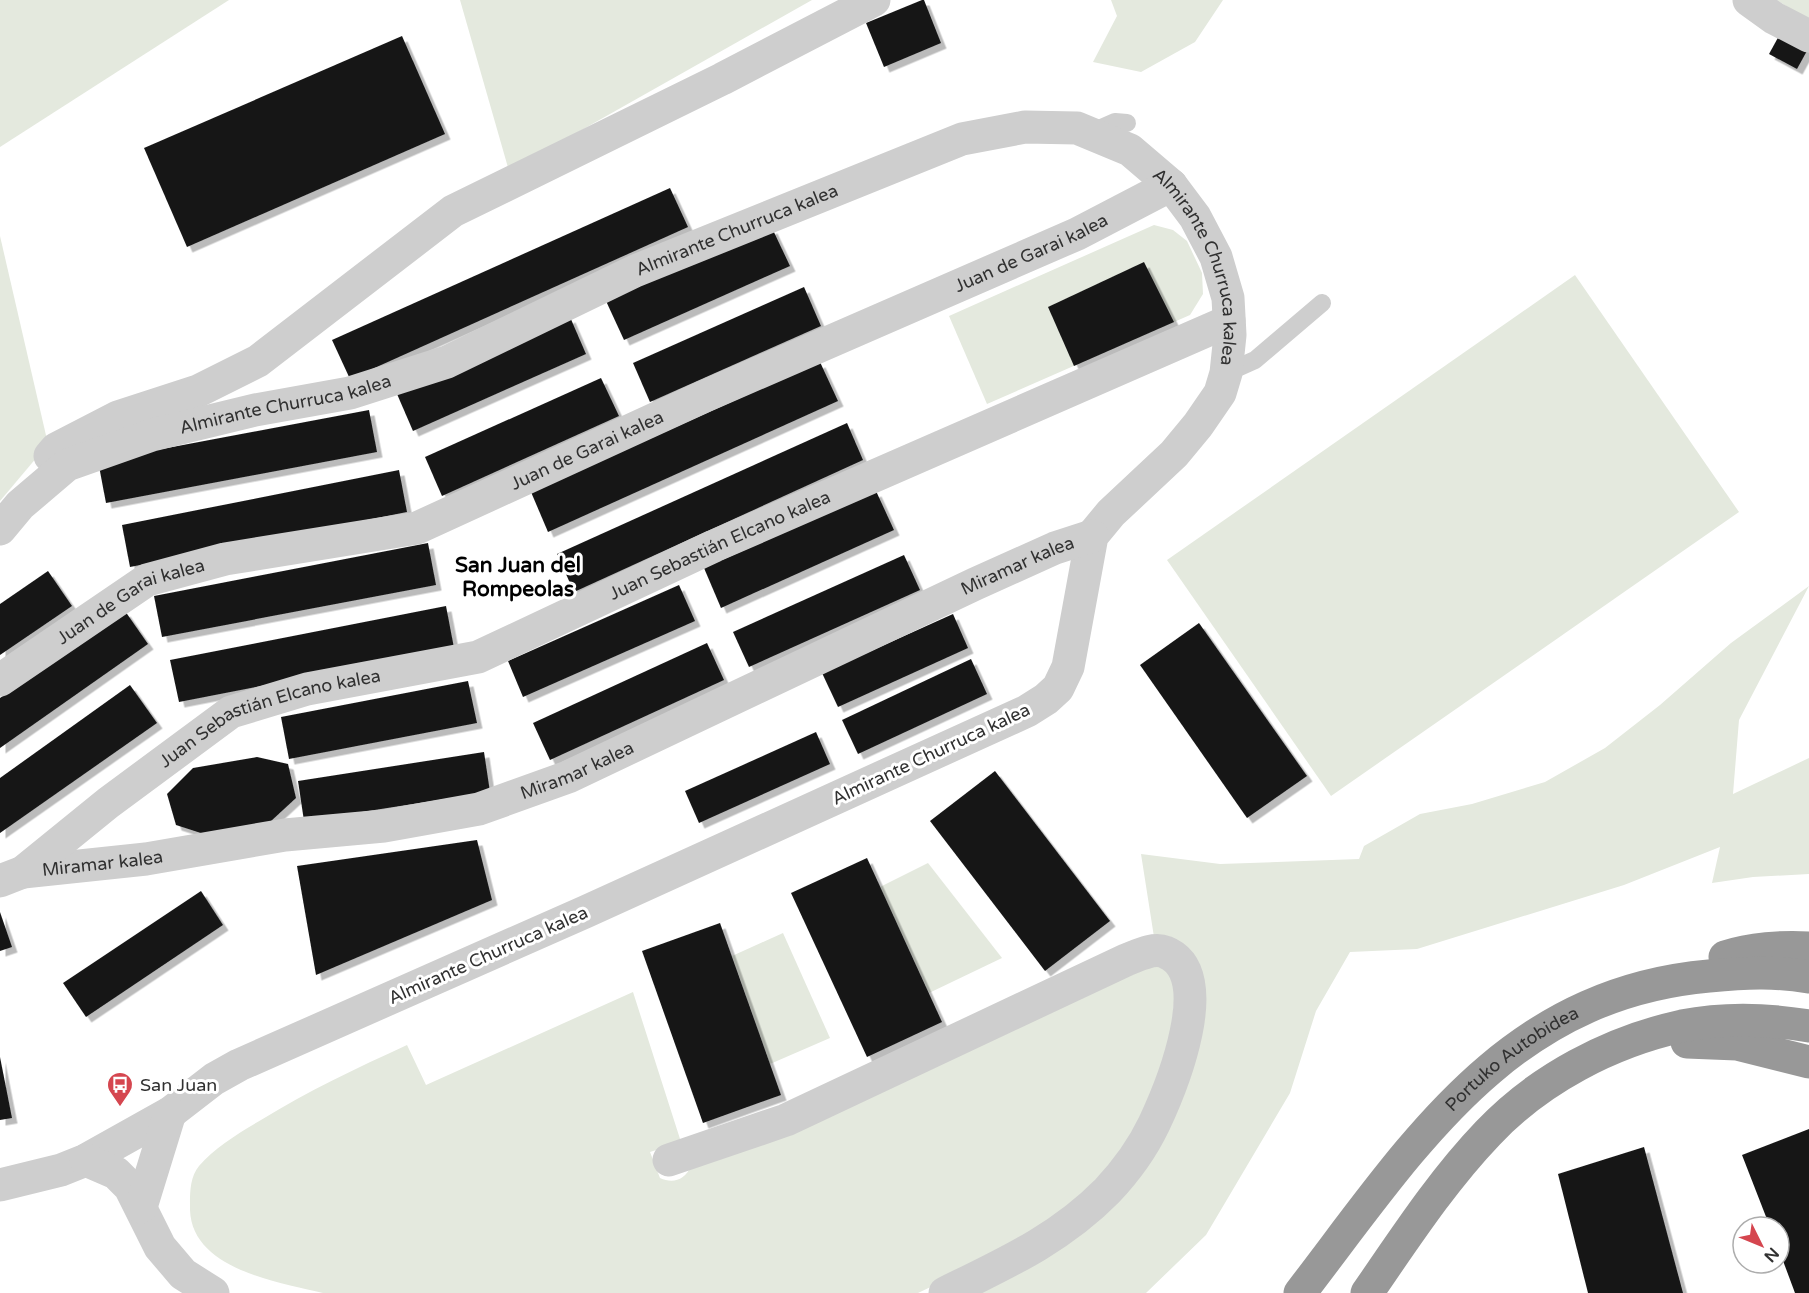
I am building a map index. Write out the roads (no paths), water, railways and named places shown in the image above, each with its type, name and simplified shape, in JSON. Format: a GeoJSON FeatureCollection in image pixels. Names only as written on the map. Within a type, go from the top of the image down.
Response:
{"type":"FeatureCollection","features":[{"type":"Feature","properties":{"kind":"highway"},"geometry":{"type":"LineString","coordinates":[[1636,988],[1737,953],[1796,947],[1809,948]]}},
{"type":"Feature","properties":{"kind":"highway","name":"Portuko Autobidea"},"geometry":{"type":"LineString","coordinates":[[1300,1293],[1423,1133],[1461,1093],[1495,1063],[1538,1032],[1583,1009],[1636,988],[1677,979],[1750,972],[1809,976]]}},
{"type":"Feature","properties":{"kind":"highway","name":"Portuko Autobidea"},"geometry":{"type":"LineString","coordinates":[[1367,1293],[1454,1171],[1490,1131],[1522,1102],[1567,1071],[1639,1038],[1694,1025],[1733,1021],[1782,1022],[1809,1026]]}},
{"type":"Feature","properties":{"kind":"highway"},"geometry":{"type":"LineString","coordinates":[[1605,1052],[1695,1041],[1737,1044],[1809,1062]]}},
{"type":"Feature","properties":{"kind":"street"},"geometry":{"type":"LineString","coordinates":[[10,517],[29,478],[56,450],[118,417],[198,391],[258,361],[453,211],[722,79],[874,0]]}},
{"type":"Feature","properties":{"kind":"street"},"geometry":{"type":"LineString","coordinates":[[1749,0],[1774,18],[1809,36]]}},
{"type":"Feature","properties":{"kind":"street","name":"Almirante Churruca kalea"},"geometry":{"type":"LineString","coordinates":[[0,1185],[61,1170],[86,1160],[170,1113],[214,1079],[239,1065],[585,912],[1027,711],[1047,699],[1058,688],[1068,667],[1092,536],[1111,513],[1180,447],[1220,393],[1226,374],[1230,334],[1228,298],[1216,257],[1195,217],[1171,185],[1130,150],[1077,128],[1025,127],[962,139],[635,272],[447,362],[350,393],[255,410],[141,439],[67,465],[10,517]]}},
{"type":"Feature","properties":{"kind":"street","name":"Juan de Garai kalea"},"geometry":{"type":"LineString","coordinates":[[0,680],[147,580],[225,560],[417,528],[705,396],[1077,234],[1171,185]]}},
{"type":"Feature","properties":{"kind":"street","name":"Juan Sebastián Elcano kalea"},"geometry":{"type":"LineString","coordinates":[[11,877],[108,802],[231,712],[307,689],[478,657],[725,542],[1229,321]]}},
{"type":"Feature","properties":{"kind":"street","name":"Miramar kalea"},"geometry":{"type":"LineString","coordinates":[[11,877],[146,859],[285,835],[384,826],[479,809],[568,777],[975,584],[1055,548],[1092,536]]}},
{"type":"Feature","properties":{"kind":"street"},"geometry":{"type":"LineString","coordinates":[[669,1160],[786,1120],[1126,960],[1150,951],[1164,951],[1178,961],[1187,972],[1190,1003],[1185,1036],[1169,1088],[1153,1126],[1131,1161],[1107,1190],[1071,1223],[1029,1251],[945,1293]]}},
{"type":"Feature","properties":{"kind":"street"},"geometry":{"type":"LineString","coordinates":[[141,1207],[170,1113]]}},
{"type":"Feature","properties":{"kind":"street"},"geometry":{"type":"LineString","coordinates":[[86,1160],[116,1173],[130,1187],[160,1247],[183,1274],[213,1293]]}},
{"type":"Feature","properties":{"kind":"lane"},"geometry":{"type":"LineString","coordinates":[[1090,133],[1115,122],[1127,123]]}},
{"type":"Feature","properties":{"kind":"lane"},"geometry":{"type":"LineString","coordinates":[[1226,374],[1255,360],[1322,303]]}},
{"type":"Feature","properties":{"kind":"place","name":"San Juan"},"geometry":{"type":"Point","coordinates":[120,1108]}},
{"type":"Feature","properties":{"kind":"district","name":"San Juan del Rompeolas"},"geometry":{"type":"Point","coordinates":[518,577]}}]}
